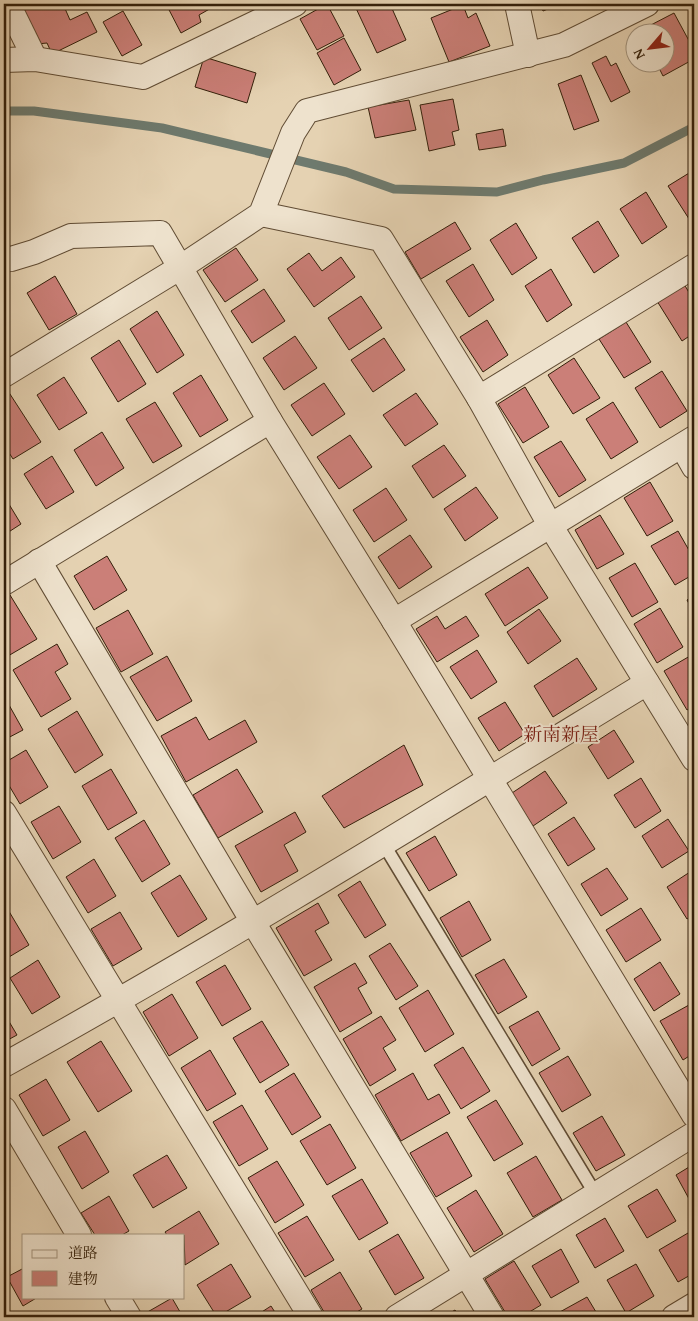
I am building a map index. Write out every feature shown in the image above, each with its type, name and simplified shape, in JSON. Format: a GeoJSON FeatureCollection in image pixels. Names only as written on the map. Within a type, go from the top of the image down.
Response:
{"type":"FeatureCollection","features":[{"type":"Feature","properties":{"kind":"street"},"geometry":{"type":"LineString","coordinates":[[8,4],[35,59]]}},
{"type":"Feature","properties":{"kind":"street"},"geometry":{"type":"LineString","coordinates":[[4,60],[35,59],[143,77],[295,4]]}},
{"type":"Feature","properties":{"kind":"street"},"geometry":{"type":"LineString","coordinates":[[516,4],[528,54]]}},
{"type":"Feature","properties":{"kind":"street"},"geometry":{"type":"LineString","coordinates":[[4,375],[181,267],[261,214],[293,133],[307,111],[564,45],[647,4]]}},
{"type":"Feature","properties":{"kind":"street"},"geometry":{"type":"LineString","coordinates":[[261,214],[381,239],[479,398],[550,525],[694,759]]}},
{"type":"Feature","properties":{"kind":"street"},"geometry":{"type":"LineString","coordinates":[[4,260],[34,252],[71,236],[160,233],[270,421],[394,621],[694,1115]]}},
{"type":"Feature","properties":{"kind":"street"},"geometry":{"type":"LineString","coordinates":[[479,398],[694,266]]}},
{"type":"Feature","properties":{"kind":"street"},"geometry":{"type":"LineString","coordinates":[[4,583],[270,421]]}},
{"type":"Feature","properties":{"kind":"street"},"geometry":{"type":"LineString","coordinates":[[394,621],[688,442],[694,467]]}},
{"type":"Feature","properties":{"kind":"street"},"geometry":{"type":"LineString","coordinates":[[38,561],[253,922],[492,1317]]}},
{"type":"Feature","properties":{"kind":"street"},"geometry":{"type":"LineString","coordinates":[[4,1065],[120,1001],[253,922],[647,683]]}},
{"type":"Feature","properties":{"kind":"street"},"geometry":{"type":"LineString","coordinates":[[4,813],[311,1317]]}},
{"type":"Feature","properties":{"kind":"street"},"geometry":{"type":"LineString","coordinates":[[4,1109],[78,1234]]}},
{"type":"Feature","properties":{"kind":"street"},"geometry":{"type":"LineString","coordinates":[[397,1317],[694,1134]]}},
{"type":"Feature","properties":{"kind":"street"},"geometry":{"type":"LineString","coordinates":[[118,1298],[129,1317]]}},
{"type":"Feature","properties":{"kind":"street"},"geometry":{"type":"LineString","coordinates":[[674,1317],[694,1305]]}},
{"type":"Feature","properties":{"kind":"lane"},"geometry":{"type":"LineString","coordinates":[[383,843],[596,1195]]}},
{"type":"Feature","properties":{"kind":"building"},"geometry":{"type":"Polygon","coordinates":[[[18,4],[63,4],[70,20],[87,12],[97,32],[52,54],[47,43],[37,44],[18,4]]]}},
{"type":"Feature","properties":{"kind":"building"},"geometry":{"type":"Polygon","coordinates":[[[166,4],[212,4],[213,7],[199,15],[201,22],[181,33],[166,4]]]}},
{"type":"Feature","properties":{"kind":"building"},"geometry":{"type":"Polygon","coordinates":[[[327,4],[344,36],[317,50],[300,19],[327,4]]]}},
{"type":"Feature","properties":{"kind":"building"},"geometry":{"type":"Polygon","coordinates":[[[354,4],[390,4],[406,40],[377,53],[354,4]]]}},
{"type":"Feature","properties":{"kind":"building"},"geometry":{"type":"Polygon","coordinates":[[[540,4],[560,4],[543,11],[540,4]]]}},
{"type":"Feature","properties":{"kind":"building"},"geometry":{"type":"Polygon","coordinates":[[[463,5],[468,18],[476,13],[490,46],[449,62],[431,18],[463,5]]]}},
{"type":"Feature","properties":{"kind":"building"},"geometry":{"type":"Polygon","coordinates":[[[123,11],[142,45],[122,56],[103,22],[123,11]]]}},
{"type":"Feature","properties":{"kind":"building"},"geometry":{"type":"Polygon","coordinates":[[[674,13],[694,50],[694,59],[676,69],[676,22],[657,22],[674,13]]]}},
{"type":"Feature","properties":{"kind":"building"},"geometry":{"type":"Polygon","coordinates":[[[344,38],[361,70],[334,85],[317,53],[344,38]]]}},
{"type":"Feature","properties":{"kind":"building"},"geometry":{"type":"Polygon","coordinates":[[[606,56],[611,66],[616,63],[630,92],[611,102],[592,63],[606,56]]]}},
{"type":"Feature","properties":{"kind":"building"},"geometry":{"type":"Polygon","coordinates":[[[204,57],[256,73],[247,103],[195,87],[204,57]]]}},
{"type":"Feature","properties":{"kind":"building"},"geometry":{"type":"Polygon","coordinates":[[[661,72],[670,72],[663,76],[661,72]]]}},
{"type":"Feature","properties":{"kind":"building"},"geometry":{"type":"Polygon","coordinates":[[[581,75],[599,121],[574,130],[558,84],[581,75]]]}},
{"type":"Feature","properties":{"kind":"building"},"geometry":{"type":"Polygon","coordinates":[[[453,99],[459,130],[452,132],[455,145],[429,151],[420,105],[453,99]]]}},
{"type":"Feature","properties":{"kind":"building"},"geometry":{"type":"Polygon","coordinates":[[[409,100],[416,130],[375,138],[368,107],[409,100]]]}},
{"type":"Feature","properties":{"kind":"building"},"geometry":{"type":"Polygon","coordinates":[[[503,129],[506,146],[479,150],[476,134],[503,129]]]}},
{"type":"Feature","properties":{"kind":"building"},"geometry":{"type":"Polygon","coordinates":[[[694,170],[694,220],[691,222],[668,186],[694,170]]]}},
{"type":"Feature","properties":{"kind":"building"},"geometry":{"type":"Polygon","coordinates":[[[646,192],[667,227],[642,244],[620,209],[646,192]]]}},
{"type":"Feature","properties":{"kind":"building"},"geometry":{"type":"Polygon","coordinates":[[[598,221],[619,256],[594,273],[572,238],[598,221]]]}},
{"type":"Feature","properties":{"kind":"building"},"geometry":{"type":"Polygon","coordinates":[[[455,222],[471,249],[421,279],[405,252],[455,222]]]}},
{"type":"Feature","properties":{"kind":"building"},"geometry":{"type":"Polygon","coordinates":[[[516,223],[537,258],[512,275],[490,240],[516,223]]]}},
{"type":"Feature","properties":{"kind":"building"},"geometry":{"type":"Polygon","coordinates":[[[236,248],[258,280],[225,302],[203,270],[236,248]]]}},
{"type":"Feature","properties":{"kind":"building"},"geometry":{"type":"Polygon","coordinates":[[[309,253],[322,271],[341,257],[355,277],[314,307],[287,269],[309,253]]]}},
{"type":"Feature","properties":{"kind":"building"},"geometry":{"type":"Polygon","coordinates":[[[473,264],[494,300],[469,317],[446,281],[473,264]]]}},
{"type":"Feature","properties":{"kind":"building"},"geometry":{"type":"Polygon","coordinates":[[[551,269],[572,305],[547,322],[525,286],[551,269]]]}},
{"type":"Feature","properties":{"kind":"building"},"geometry":{"type":"Polygon","coordinates":[[[55,276],[77,314],[49,330],[27,293],[55,276]]]}},
{"type":"Feature","properties":{"kind":"building"},"geometry":{"type":"Polygon","coordinates":[[[684,284],[694,301],[694,333],[682,341],[657,301],[684,284]]]}},
{"type":"Feature","properties":{"kind":"building"},"geometry":{"type":"Polygon","coordinates":[[[264,289],[285,321],[252,343],[231,311],[264,289]]]}},
{"type":"Feature","properties":{"kind":"building"},"geometry":{"type":"Polygon","coordinates":[[[361,296],[382,328],[349,350],[328,318],[361,296]]]}},
{"type":"Feature","properties":{"kind":"building"},"geometry":{"type":"Polygon","coordinates":[[[157,311],[184,355],[157,373],[130,329],[157,311]]]}},
{"type":"Feature","properties":{"kind":"building"},"geometry":{"type":"Polygon","coordinates":[[[487,320],[508,355],[483,372],[460,337],[487,320]]]}},
{"type":"Feature","properties":{"kind":"building"},"geometry":{"type":"Polygon","coordinates":[[[626,322],[651,362],[624,378],[599,339],[626,322]]]}},
{"type":"Feature","properties":{"kind":"building"},"geometry":{"type":"Polygon","coordinates":[[[295,336],[317,368],[284,390],[263,358],[295,336]]]}},
{"type":"Feature","properties":{"kind":"building"},"geometry":{"type":"Polygon","coordinates":[[[384,338],[405,370],[373,392],[351,360],[384,338]]]}},
{"type":"Feature","properties":{"kind":"building"},"geometry":{"type":"Polygon","coordinates":[[[119,340],[146,384],[118,402],[91,358],[119,340]]]}},
{"type":"Feature","properties":{"kind":"building"},"geometry":{"type":"Polygon","coordinates":[[[574,358],[600,398],[573,414],[548,375],[574,358]]]}},
{"type":"Feature","properties":{"kind":"building"},"geometry":{"type":"Polygon","coordinates":[[[662,371],[687,411],[660,428],[635,388],[662,371]]]}},
{"type":"Feature","properties":{"kind":"building"},"geometry":{"type":"Polygon","coordinates":[[[201,375],[228,420],[200,437],[173,393],[201,375]]]}},
{"type":"Feature","properties":{"kind":"building"},"geometry":{"type":"Polygon","coordinates":[[[64,377],[87,413],[59,430],[37,395],[64,377]]]}},
{"type":"Feature","properties":{"kind":"building"},"geometry":{"type":"Polygon","coordinates":[[[324,383],[345,414],[312,436],[291,405],[324,383]]]}},
{"type":"Feature","properties":{"kind":"building"},"geometry":{"type":"Polygon","coordinates":[[[525,387],[549,427],[523,443],[498,404],[525,387]]]}},
{"type":"Feature","properties":{"kind":"building"},"geometry":{"type":"Polygon","coordinates":[[[8,391],[41,442],[13,459],[4,445],[4,394],[8,391]]]}},
{"type":"Feature","properties":{"kind":"building"},"geometry":{"type":"Polygon","coordinates":[[[416,393],[438,424],[405,446],[383,415],[416,393]]]}},
{"type":"Feature","properties":{"kind":"building"},"geometry":{"type":"Polygon","coordinates":[[[155,402],[182,446],[153,463],[126,419],[155,402]]]}},
{"type":"Feature","properties":{"kind":"building"},"geometry":{"type":"Polygon","coordinates":[[[613,402],[638,442],[611,459],[586,419],[613,402]]]}},
{"type":"Feature","properties":{"kind":"building"},"geometry":{"type":"Polygon","coordinates":[[[102,432],[124,468],[96,486],[74,450],[102,432]]]}},
{"type":"Feature","properties":{"kind":"building"},"geometry":{"type":"Polygon","coordinates":[[[350,435],[372,467],[339,489],[317,457],[350,435]]]}},
{"type":"Feature","properties":{"kind":"building"},"geometry":{"type":"Polygon","coordinates":[[[561,441],[586,480],[559,497],[534,457],[561,441]]]}},
{"type":"Feature","properties":{"kind":"building"},"geometry":{"type":"Polygon","coordinates":[[[444,445],[466,476],[433,498],[412,466],[444,445]]]}},
{"type":"Feature","properties":{"kind":"building"},"geometry":{"type":"Polygon","coordinates":[[[52,456],[74,492],[46,509],[24,474],[52,456]]]}},
{"type":"Feature","properties":{"kind":"building"},"geometry":{"type":"Polygon","coordinates":[[[650,482],[673,521],[647,536],[624,498],[650,482]]]}},
{"type":"Feature","properties":{"kind":"building"},"geometry":{"type":"Polygon","coordinates":[[[476,487],[498,518],[465,541],[444,509],[476,487]]]}},
{"type":"Feature","properties":{"kind":"building"},"geometry":{"type":"Polygon","coordinates":[[[386,488],[407,520],[374,542],[353,510],[386,488]]]}},
{"type":"Feature","properties":{"kind":"building"},"geometry":{"type":"Polygon","coordinates":[[[4,496],[21,524],[4,535],[4,496]]]}},
{"type":"Feature","properties":{"kind":"building"},"geometry":{"type":"Polygon","coordinates":[[[600,515],[624,554],[597,569],[575,530],[600,515]]]}},
{"type":"Feature","properties":{"kind":"building"},"geometry":{"type":"Polygon","coordinates":[[[678,531],[694,559],[694,574],[675,585],[651,546],[678,531]]]}},
{"type":"Feature","properties":{"kind":"building"},"geometry":{"type":"Polygon","coordinates":[[[410,535],[432,567],[399,589],[378,557],[410,535]]]}},
{"type":"Feature","properties":{"kind":"building"},"geometry":{"type":"Polygon","coordinates":[[[107,556],[127,590],[94,610],[74,576],[107,556]]]}},
{"type":"Feature","properties":{"kind":"building"},"geometry":{"type":"Polygon","coordinates":[[[635,563],[658,602],[632,617],[609,578],[635,563]]]}},
{"type":"Feature","properties":{"kind":"building"},"geometry":{"type":"Polygon","coordinates":[[[528,567],[548,598],[505,626],[485,594],[528,567]]]}},
{"type":"Feature","properties":{"kind":"building"},"geometry":{"type":"Polygon","coordinates":[[[10,595],[37,639],[8,656],[4,650],[4,598],[10,595]]]}},
{"type":"Feature","properties":{"kind":"building"},"geometry":{"type":"Polygon","coordinates":[[[694,595],[694,613],[687,600],[694,595]]]}},
{"type":"Feature","properties":{"kind":"building"},"geometry":{"type":"Polygon","coordinates":[[[660,608],[683,647],[657,663],[634,624],[660,608]]]}},
{"type":"Feature","properties":{"kind":"building"},"geometry":{"type":"Polygon","coordinates":[[[539,609],[561,641],[528,664],[507,632],[539,609]]]}},
{"type":"Feature","properties":{"kind":"building"},"geometry":{"type":"Polygon","coordinates":[[[128,610],[153,654],[121,672],[96,628],[128,610]]]}},
{"type":"Feature","properties":{"kind":"building"},"geometry":{"type":"Polygon","coordinates":[[[437,616],[445,629],[466,616],[479,636],[437,662],[416,629],[437,616]]]}},
{"type":"Feature","properties":{"kind":"building"},"geometry":{"type":"Polygon","coordinates":[[[57,644],[68,664],[55,672],[71,699],[41,717],[13,670],[57,644]]]}},
{"type":"Feature","properties":{"kind":"building"},"geometry":{"type":"Polygon","coordinates":[[[477,650],[497,682],[471,699],[450,667],[477,650]]]}},
{"type":"Feature","properties":{"kind":"building"},"geometry":{"type":"Polygon","coordinates":[[[167,656],[192,701],[157,721],[130,677],[167,656]]]}},
{"type":"Feature","properties":{"kind":"building"},"geometry":{"type":"Polygon","coordinates":[[[690,656],[694,664],[694,706],[687,710],[664,671],[690,656]]]}},
{"type":"Feature","properties":{"kind":"building"},"geometry":{"type":"Polygon","coordinates":[[[577,658],[597,689],[553,717],[534,686],[577,658]]]}},
{"type":"Feature","properties":{"kind":"building"},"geometry":{"type":"Polygon","coordinates":[[[4,696],[23,730],[4,740],[4,696]]]}},
{"type":"Feature","properties":{"kind":"building"},"geometry":{"type":"Polygon","coordinates":[[[505,702],[525,734],[499,751],[478,718],[505,702]]]}},
{"type":"Feature","properties":{"kind":"building"},"geometry":{"type":"Polygon","coordinates":[[[77,711],[103,755],[75,773],[48,729],[77,711]]]}},
{"type":"Feature","properties":{"kind":"building"},"geometry":{"type":"Polygon","coordinates":[[[196,717],[209,740],[245,720],[257,742],[186,782],[161,736],[196,717]]]}},
{"type":"Feature","properties":{"kind":"building"},"geometry":{"type":"Polygon","coordinates":[[[614,730],[634,762],[608,779],[588,747],[614,730]]]}},
{"type":"Feature","properties":{"kind":"building"},"geometry":{"type":"Polygon","coordinates":[[[404,745],[423,785],[344,828],[322,796],[404,745]]]}},
{"type":"Feature","properties":{"kind":"building"},"geometry":{"type":"Polygon","coordinates":[[[26,750],[48,787],[20,804],[4,777],[4,763],[26,750]]]}},
{"type":"Feature","properties":{"kind":"building"},"geometry":{"type":"Polygon","coordinates":[[[111,769],[137,813],[108,830],[82,786],[111,769]]]}},
{"type":"Feature","properties":{"kind":"building"},"geometry":{"type":"Polygon","coordinates":[[[237,769],[263,812],[218,838],[193,795],[237,769]]]}},
{"type":"Feature","properties":{"kind":"building"},"geometry":{"type":"Polygon","coordinates":[[[545,771],[567,803],[533,826],[512,793],[545,771]]]}},
{"type":"Feature","properties":{"kind":"building"},"geometry":{"type":"Polygon","coordinates":[[[641,778],[661,811],[635,828],[614,795],[641,778]]]}},
{"type":"Feature","properties":{"kind":"building"},"geometry":{"type":"Polygon","coordinates":[[[59,806],[81,842],[53,859],[31,822],[59,806]]]}},
{"type":"Feature","properties":{"kind":"building"},"geometry":{"type":"Polygon","coordinates":[[[295,812],[306,832],[284,845],[298,871],[261,892],[235,846],[295,812]]]}},
{"type":"Feature","properties":{"kind":"building"},"geometry":{"type":"Polygon","coordinates":[[[574,817],[595,849],[568,866],[548,834],[574,817]]]}},
{"type":"Feature","properties":{"kind":"building"},"geometry":{"type":"Polygon","coordinates":[[[668,819],[689,851],[662,868],[642,836],[668,819]]]}},
{"type":"Feature","properties":{"kind":"building"},"geometry":{"type":"Polygon","coordinates":[[[144,820],[170,864],[142,882],[115,838],[144,820]]]}},
{"type":"Feature","properties":{"kind":"building"},"geometry":{"type":"Polygon","coordinates":[[[435,836],[457,875],[429,891],[406,853],[435,836]]]}},
{"type":"Feature","properties":{"kind":"building"},"geometry":{"type":"Polygon","coordinates":[[[94,859],[116,896],[88,913],[66,877],[94,859]]]}},
{"type":"Feature","properties":{"kind":"building"},"geometry":{"type":"Polygon","coordinates":[[[607,868],[628,899],[601,916],[581,884],[607,868]]]}},
{"type":"Feature","properties":{"kind":"building"},"geometry":{"type":"Polygon","coordinates":[[[693,870],[694,915],[687,919],[667,887],[693,870]]]}},
{"type":"Feature","properties":{"kind":"building"},"geometry":{"type":"Polygon","coordinates":[[[180,875],[207,919],[178,937],[151,893],[180,875]]]}},
{"type":"Feature","properties":{"kind":"building"},"geometry":{"type":"Polygon","coordinates":[[[360,881],[386,925],[365,938],[338,895],[360,881]]]}},
{"type":"Feature","properties":{"kind":"building"},"geometry":{"type":"Polygon","coordinates":[[[469,901],[491,940],[462,957],[440,918],[469,901]]]}},
{"type":"Feature","properties":{"kind":"building"},"geometry":{"type":"Polygon","coordinates":[[[318,903],[329,923],[315,931],[332,960],[304,976],[276,928],[318,903]]]}},
{"type":"Feature","properties":{"kind":"building"},"geometry":{"type":"Polygon","coordinates":[[[7,908],[29,945],[4,960],[4,910],[7,908]]]}},
{"type":"Feature","properties":{"kind":"building"},"geometry":{"type":"Polygon","coordinates":[[[641,908],[661,940],[626,962],[606,930],[641,908]]]}},
{"type":"Feature","properties":{"kind":"building"},"geometry":{"type":"Polygon","coordinates":[[[120,912],[142,949],[113,966],[91,929],[120,912]]]}},
{"type":"Feature","properties":{"kind":"building"},"geometry":{"type":"Polygon","coordinates":[[[390,943],[418,986],[396,1000],[369,956],[390,943]]]}},
{"type":"Feature","properties":{"kind":"building"},"geometry":{"type":"Polygon","coordinates":[[[504,959],[527,997],[498,1014],[475,975],[504,959]]]}},
{"type":"Feature","properties":{"kind":"building"},"geometry":{"type":"Polygon","coordinates":[[[38,960],[60,997],[32,1014],[10,978],[38,960]]]}},
{"type":"Feature","properties":{"kind":"building"},"geometry":{"type":"Polygon","coordinates":[[[660,962],[680,994],[654,1011],[634,979],[660,962]]]}},
{"type":"Feature","properties":{"kind":"building"},"geometry":{"type":"Polygon","coordinates":[[[355,963],[367,983],[358,988],[372,1013],[340,1032],[314,987],[355,963]]]}},
{"type":"Feature","properties":{"kind":"building"},"geometry":{"type":"Polygon","coordinates":[[[225,965],[251,1009],[222,1026],[196,982],[225,965]]]}},
{"type":"Feature","properties":{"kind":"building"},"geometry":{"type":"Polygon","coordinates":[[[428,990],[454,1034],[425,1052],[399,1008],[428,990]]]}},
{"type":"Feature","properties":{"kind":"building"},"geometry":{"type":"Polygon","coordinates":[[[172,994],[198,1038],[169,1056],[143,1012],[172,994]]]}},
{"type":"Feature","properties":{"kind":"building"},"geometry":{"type":"Polygon","coordinates":[[[689,1005],[694,1014],[694,1053],[683,1060],[660,1021],[689,1005]]]}},
{"type":"Feature","properties":{"kind":"building"},"geometry":{"type":"Polygon","coordinates":[[[538,1011],[560,1049],[532,1066],[509,1027],[538,1011]]]}},
{"type":"Feature","properties":{"kind":"building"},"geometry":{"type":"Polygon","coordinates":[[[4,1013],[17,1035],[4,1042],[4,1013]]]}},
{"type":"Feature","properties":{"kind":"building"},"geometry":{"type":"Polygon","coordinates":[[[381,1016],[396,1040],[383,1048],[396,1070],[370,1086],[343,1039],[381,1016]]]}},
{"type":"Feature","properties":{"kind":"building"},"geometry":{"type":"Polygon","coordinates":[[[262,1021],[289,1065],[260,1083],[233,1038],[262,1021]]]}},
{"type":"Feature","properties":{"kind":"building"},"geometry":{"type":"Polygon","coordinates":[[[101,1041],[132,1091],[98,1112],[67,1062],[101,1041]]]}},
{"type":"Feature","properties":{"kind":"building"},"geometry":{"type":"Polygon","coordinates":[[[463,1047],[490,1091],[461,1109],[434,1065],[463,1047]]]}},
{"type":"Feature","properties":{"kind":"building"},"geometry":{"type":"Polygon","coordinates":[[[210,1050],[236,1094],[207,1111],[181,1068],[210,1050]]]}},
{"type":"Feature","properties":{"kind":"building"},"geometry":{"type":"Polygon","coordinates":[[[568,1056],[591,1095],[562,1112],[539,1073],[568,1056]]]}},
{"type":"Feature","properties":{"kind":"building"},"geometry":{"type":"Polygon","coordinates":[[[294,1073],[321,1117],[292,1135],[265,1091],[294,1073]]]}},
{"type":"Feature","properties":{"kind":"building"},"geometry":{"type":"Polygon","coordinates":[[[413,1073],[428,1100],[439,1094],[450,1113],[401,1141],[375,1095],[413,1073]]]}},
{"type":"Feature","properties":{"kind":"building"},"geometry":{"type":"Polygon","coordinates":[[[46,1079],[70,1120],[43,1136],[19,1095],[46,1079]]]}},
{"type":"Feature","properties":{"kind":"building"},"geometry":{"type":"Polygon","coordinates":[[[496,1100],[523,1144],[494,1161],[467,1117],[496,1100]]]}},
{"type":"Feature","properties":{"kind":"building"},"geometry":{"type":"Polygon","coordinates":[[[242,1105],[268,1149],[239,1166],[213,1122],[242,1105]]]}},
{"type":"Feature","properties":{"kind":"building"},"geometry":{"type":"Polygon","coordinates":[[[602,1116],[625,1155],[596,1171],[573,1133],[602,1116]]]}},
{"type":"Feature","properties":{"kind":"building"},"geometry":{"type":"Polygon","coordinates":[[[330,1124],[356,1168],[327,1185],[300,1141],[330,1124]]]}},
{"type":"Feature","properties":{"kind":"building"},"geometry":{"type":"Polygon","coordinates":[[[85,1131],[109,1172],[82,1189],[58,1147],[85,1131]]]}},
{"type":"Feature","properties":{"kind":"building"},"geometry":{"type":"Polygon","coordinates":[[[447,1132],[472,1176],[436,1197],[410,1153],[447,1132]]]}},
{"type":"Feature","properties":{"kind":"building"},"geometry":{"type":"Polygon","coordinates":[[[167,1155],[187,1188],[153,1208],[133,1175],[167,1155]]]}},
{"type":"Feature","properties":{"kind":"building"},"geometry":{"type":"Polygon","coordinates":[[[536,1156],[562,1200],[533,1217],[507,1173],[536,1156]]]}},
{"type":"Feature","properties":{"kind":"building"},"geometry":{"type":"Polygon","coordinates":[[[277,1161],[304,1205],[275,1223],[248,1178],[277,1161]]]}},
{"type":"Feature","properties":{"kind":"building"},"geometry":{"type":"Polygon","coordinates":[[[694,1164],[694,1208],[676,1175],[694,1164]]]}},
{"type":"Feature","properties":{"kind":"building"},"geometry":{"type":"Polygon","coordinates":[[[362,1179],[388,1223],[359,1240],[332,1196],[362,1179]]]}},
{"type":"Feature","properties":{"kind":"building"},"geometry":{"type":"Polygon","coordinates":[[[657,1189],[676,1221],[647,1238],[628,1206],[657,1189]]]}},
{"type":"Feature","properties":{"kind":"building"},"geometry":{"type":"Polygon","coordinates":[[[476,1190],[503,1234],[474,1252],[447,1208],[476,1190]]]}},
{"type":"Feature","properties":{"kind":"building"},"geometry":{"type":"Polygon","coordinates":[[[109,1196],[129,1231],[124,1234],[94,1234],[81,1213],[109,1196]]]}},
{"type":"Feature","properties":{"kind":"building"},"geometry":{"type":"Polygon","coordinates":[[[199,1211],[219,1244],[185,1265],[185,1234],[166,1234],[165,1232],[199,1211]]]}},
{"type":"Feature","properties":{"kind":"building"},"geometry":{"type":"Polygon","coordinates":[[[307,1216],[334,1260],[305,1277],[278,1233],[307,1216]]]}},
{"type":"Feature","properties":{"kind":"building"},"geometry":{"type":"Polygon","coordinates":[[[605,1218],[624,1251],[595,1268],[576,1235],[605,1218]]]}},
{"type":"Feature","properties":{"kind":"building"},"geometry":{"type":"Polygon","coordinates":[[[688,1233],[694,1244],[694,1273],[678,1282],[659,1250],[688,1233]]]}},
{"type":"Feature","properties":{"kind":"building"},"geometry":{"type":"Polygon","coordinates":[[[398,1234],[424,1278],[395,1295],[369,1251],[398,1234]]]}},
{"type":"Feature","properties":{"kind":"building"},"geometry":{"type":"Polygon","coordinates":[[[561,1249],[579,1282],[551,1298],[532,1266],[561,1249]]]}},
{"type":"Feature","properties":{"kind":"building"},"geometry":{"type":"Polygon","coordinates":[[[514,1261],[541,1305],[521,1317],[508,1317],[485,1279],[514,1261]]]}},
{"type":"Feature","properties":{"kind":"building"},"geometry":{"type":"Polygon","coordinates":[[[231,1264],[251,1297],[217,1317],[197,1285],[231,1264]]]}},
{"type":"Feature","properties":{"kind":"building"},"geometry":{"type":"Polygon","coordinates":[[[636,1264],[654,1296],[626,1313],[607,1280],[636,1264]]]}},
{"type":"Feature","properties":{"kind":"building"},"geometry":{"type":"Polygon","coordinates":[[[22,1269],[22,1298],[36,1298],[23,1306],[7,1277],[22,1269]]]}},
{"type":"Feature","properties":{"kind":"building"},"geometry":{"type":"Polygon","coordinates":[[[340,1272],[362,1309],[348,1317],[327,1317],[311,1290],[340,1272]]]}},
{"type":"Feature","properties":{"kind":"building"},"geometry":{"type":"Polygon","coordinates":[[[587,1297],[599,1317],[560,1317],[558,1313],[587,1297]]]}},
{"type":"Feature","properties":{"kind":"building"},"geometry":{"type":"Polygon","coordinates":[[[172,1298],[183,1317],[147,1317],[144,1314],[172,1298]]]}},
{"type":"Feature","properties":{"kind":"building"},"geometry":{"type":"Polygon","coordinates":[[[271,1306],[278,1317],[254,1317],[271,1306]]]}},
{"type":"Feature","properties":{"kind":"building"},"geometry":{"type":"Polygon","coordinates":[[[455,1310],[460,1317],[443,1317],[455,1310]]]}},
{"type":"Feature","properties":{"kind":"waterway"},"geometry":{"type":"LineString","coordinates":[[4,111],[34,111],[162,128],[346,172],[394,189],[497,192],[624,163],[694,127]]}},
{"type":"Feature","properties":{"kind":"district","name":"新南新屋"},"geometry":{"type":"Point","coordinates":[561,734]}}]}
